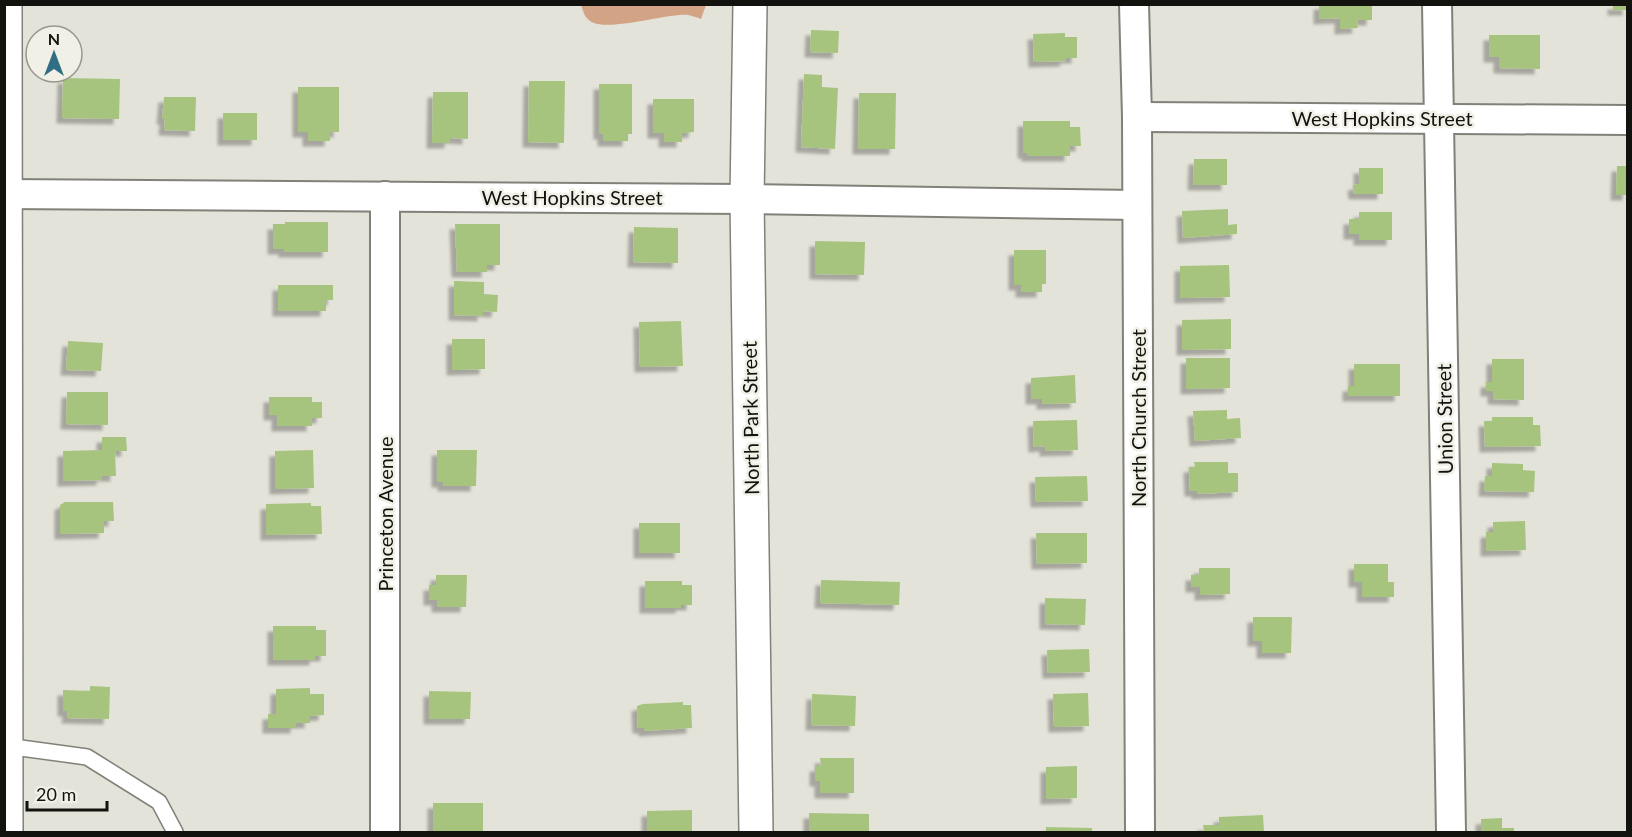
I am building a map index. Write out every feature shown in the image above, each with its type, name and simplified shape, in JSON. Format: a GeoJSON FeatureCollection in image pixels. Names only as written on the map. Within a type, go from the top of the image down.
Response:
{"type":"FeatureCollection","features":[{"type":"Feature","properties":{"kind":"main road"},"geometry":{"type":"LineString","coordinates":[[6,4],[6,832]]}},
{"type":"Feature","properties":{"kind":"main road","name":"North Park Street"},"geometry":{"type":"LineString","coordinates":[[750,4],[747,199],[756,832]]}},
{"type":"Feature","properties":{"kind":"street","name":"North Church Street"},"geometry":{"type":"LineString","coordinates":[[1134,4],[1137,117],[1140,832]]}},
{"type":"Feature","properties":{"kind":"street","name":"Union Street"},"geometry":{"type":"LineString","coordinates":[[1437,4],[1451,832]]}},
{"type":"Feature","properties":{"kind":"street","name":"West Hopkins Street"},"geometry":{"type":"LineString","coordinates":[[1137,117],[1628,120]]}},
{"type":"Feature","properties":{"kind":"street","name":"West Hopkins Street"},"geometry":{"type":"LineString","coordinates":[[5,194],[747,199],[1137,205]]}},
{"type":"Feature","properties":{"kind":"street","name":"Princeton Avenue"},"geometry":{"type":"LineString","coordinates":[[385,196],[385,832]]}},
{"type":"Feature","properties":{"kind":"lane"},"geometry":{"type":"LineString","coordinates":[[6,746],[87,757],[159,802],[175,832]]}},
{"type":"Feature","properties":{"kind":"shaded area"},"geometry":{"type":"Polygon","coordinates":[[[581,4],[706,5],[701,19],[678,15],[610,25],[590,21],[581,4]]]}},
{"type":"Feature","properties":{"kind":"building"},"geometry":{"type":"Polygon","coordinates":[[[1319,4],[1372,4],[1372,20],[1357,20],[1358,28],[1340,29],[1340,18],[1319,19],[1319,4]]]}},
{"type":"Feature","properties":{"kind":"building"},"geometry":{"type":"Polygon","coordinates":[[[1613,4],[1628,4],[1628,10],[1613,10],[1613,4]]]}},
{"type":"Feature","properties":{"kind":"building"},"geometry":{"type":"Polygon","coordinates":[[[811,30],[839,31],[838,53],[810,52],[811,30]]]}},
{"type":"Feature","properties":{"kind":"building"},"geometry":{"type":"Polygon","coordinates":[[[1065,33],[1065,37],[1077,37],[1077,58],[1065,58],[1066,61],[1034,62],[1033,34],[1065,33]]]}},
{"type":"Feature","properties":{"kind":"building"},"geometry":{"type":"Polygon","coordinates":[[[1489,35],[1540,35],[1540,69],[1499,68],[1499,57],[1489,57],[1489,35]]]}},
{"type":"Feature","properties":{"kind":"building"},"geometry":{"type":"Polygon","coordinates":[[[804,74],[822,75],[822,87],[838,88],[835,149],[801,147],[804,74]]]}},
{"type":"Feature","properties":{"kind":"building"},"geometry":{"type":"Polygon","coordinates":[[[84,78],[120,79],[119,119],[62,118],[63,84],[84,84],[84,78]]]}},
{"type":"Feature","properties":{"kind":"building"},"geometry":{"type":"Polygon","coordinates":[[[529,81],[565,81],[564,143],[528,142],[529,81]]]}},
{"type":"Feature","properties":{"kind":"building"},"geometry":{"type":"Polygon","coordinates":[[[599,84],[632,84],[632,134],[628,134],[628,141],[603,141],[603,134],[599,134],[599,84]]]}},
{"type":"Feature","properties":{"kind":"building"},"geometry":{"type":"Polygon","coordinates":[[[298,87],[339,87],[339,132],[330,132],[330,141],[308,141],[308,132],[298,132],[298,87]]]}},
{"type":"Feature","properties":{"kind":"building"},"geometry":{"type":"Polygon","coordinates":[[[433,92],[468,92],[468,139],[450,138],[450,143],[432,143],[433,92]]]}},
{"type":"Feature","properties":{"kind":"building"},"geometry":{"type":"Polygon","coordinates":[[[859,93],[896,93],[895,149],[858,149],[859,93]]]}},
{"type":"Feature","properties":{"kind":"building"},"geometry":{"type":"Polygon","coordinates":[[[164,97],[196,97],[195,131],[164,130],[165,119],[162,119],[164,97]]]}},
{"type":"Feature","properties":{"kind":"building"},"geometry":{"type":"Polygon","coordinates":[[[653,99],[694,99],[694,132],[682,133],[682,142],[664,142],[664,133],[653,133],[653,99]]]}},
{"type":"Feature","properties":{"kind":"building"},"geometry":{"type":"Polygon","coordinates":[[[223,113],[257,113],[257,140],[223,140],[223,113]]]}},
{"type":"Feature","properties":{"kind":"building"},"geometry":{"type":"Polygon","coordinates":[[[1023,121],[1070,121],[1070,127],[1080,127],[1081,146],[1070,146],[1070,156],[1027,156],[1027,153],[1023,153],[1023,121]]]}},
{"type":"Feature","properties":{"kind":"building"},"geometry":{"type":"Polygon","coordinates":[[[1194,159],[1227,159],[1227,185],[1193,185],[1194,159]]]}},
{"type":"Feature","properties":{"kind":"building"},"geometry":{"type":"Polygon","coordinates":[[[1617,166],[1628,166],[1628,195],[1616,195],[1617,166]]]}},
{"type":"Feature","properties":{"kind":"building"},"geometry":{"type":"Polygon","coordinates":[[[1359,168],[1383,168],[1383,194],[1354,194],[1353,185],[1359,184],[1359,168]]]}},
{"type":"Feature","properties":{"kind":"building"},"geometry":{"type":"Polygon","coordinates":[[[1228,209],[1228,225],[1237,224],[1237,234],[1183,238],[1182,211],[1228,209]]]}},
{"type":"Feature","properties":{"kind":"building"},"geometry":{"type":"Polygon","coordinates":[[[1359,212],[1392,212],[1392,240],[1359,240],[1359,234],[1349,234],[1349,219],[1359,219],[1359,212]]]}},
{"type":"Feature","properties":{"kind":"building"},"geometry":{"type":"Polygon","coordinates":[[[285,222],[328,222],[328,252],[284,252],[284,249],[273,249],[273,224],[285,224],[285,222]]]}},
{"type":"Feature","properties":{"kind":"building"},"geometry":{"type":"Polygon","coordinates":[[[455,224],[500,224],[500,265],[487,265],[487,272],[457,272],[455,224]]]}},
{"type":"Feature","properties":{"kind":"building"},"geometry":{"type":"Polygon","coordinates":[[[634,227],[678,228],[678,263],[633,262],[634,227]]]}},
{"type":"Feature","properties":{"kind":"building"},"geometry":{"type":"Polygon","coordinates":[[[815,241],[865,242],[864,275],[815,274],[815,241]]]}},
{"type":"Feature","properties":{"kind":"building"},"geometry":{"type":"Polygon","coordinates":[[[1014,250],[1046,250],[1046,284],[1042,284],[1042,292],[1021,292],[1021,285],[1014,285],[1014,250]]]}},
{"type":"Feature","properties":{"kind":"building"},"geometry":{"type":"Polygon","coordinates":[[[1229,265],[1230,297],[1180,298],[1180,266],[1229,265]]]}},
{"type":"Feature","properties":{"kind":"building"},"geometry":{"type":"Polygon","coordinates":[[[454,281],[484,282],[484,294],[498,295],[497,312],[483,311],[483,316],[454,315],[454,281]]]}},
{"type":"Feature","properties":{"kind":"building"},"geometry":{"type":"Polygon","coordinates":[[[278,285],[333,285],[333,300],[326,300],[326,311],[278,311],[278,285]]]}},
{"type":"Feature","properties":{"kind":"building"},"geometry":{"type":"Polygon","coordinates":[[[1231,319],[1231,349],[1182,350],[1182,320],[1231,319]]]}},
{"type":"Feature","properties":{"kind":"building"},"geometry":{"type":"Polygon","coordinates":[[[681,321],[683,366],[640,367],[639,322],[681,321]]]}},
{"type":"Feature","properties":{"kind":"building"},"geometry":{"type":"Polygon","coordinates":[[[452,339],[485,339],[485,369],[452,370],[452,339]]]}},
{"type":"Feature","properties":{"kind":"building"},"geometry":{"type":"Polygon","coordinates":[[[68,341],[103,343],[101,371],[66,370],[68,341]]]}},
{"type":"Feature","properties":{"kind":"building"},"geometry":{"type":"Polygon","coordinates":[[[1186,358],[1230,358],[1230,388],[1186,389],[1186,358]]]}},
{"type":"Feature","properties":{"kind":"building"},"geometry":{"type":"Polygon","coordinates":[[[1492,359],[1524,359],[1524,400],[1493,399],[1493,391],[1486,391],[1486,382],[1492,382],[1492,359]]]}},
{"type":"Feature","properties":{"kind":"building"},"geometry":{"type":"Polygon","coordinates":[[[1354,364],[1400,364],[1400,396],[1348,396],[1348,386],[1354,386],[1354,364]]]}},
{"type":"Feature","properties":{"kind":"building"},"geometry":{"type":"Polygon","coordinates":[[[1075,375],[1076,403],[1042,404],[1042,399],[1031,399],[1031,378],[1075,375]]]}},
{"type":"Feature","properties":{"kind":"building"},"geometry":{"type":"Polygon","coordinates":[[[67,392],[108,392],[108,425],[66,424],[67,392]]]}},
{"type":"Feature","properties":{"kind":"building"},"geometry":{"type":"Polygon","coordinates":[[[269,397],[312,397],[312,402],[322,402],[322,418],[312,418],[312,426],[277,426],[277,415],[269,415],[269,397]]]}},
{"type":"Feature","properties":{"kind":"building"},"geometry":{"type":"Polygon","coordinates":[[[1227,410],[1227,419],[1240,418],[1241,438],[1195,441],[1193,411],[1227,410]]]}},
{"type":"Feature","properties":{"kind":"building"},"geometry":{"type":"Polygon","coordinates":[[[1492,417],[1533,417],[1533,425],[1540,425],[1541,446],[1485,447],[1484,421],[1492,421],[1492,417]]]}},
{"type":"Feature","properties":{"kind":"building"},"geometry":{"type":"Polygon","coordinates":[[[1077,420],[1078,450],[1045,451],[1045,446],[1034,447],[1033,421],[1077,420]]]}},
{"type":"Feature","properties":{"kind":"building"},"geometry":{"type":"Polygon","coordinates":[[[102,437],[126,437],[127,451],[115,451],[116,476],[102,476],[102,480],[63,481],[63,451],[102,450],[102,437]]]}},
{"type":"Feature","properties":{"kind":"building"},"geometry":{"type":"Polygon","coordinates":[[[313,450],[314,488],[275,489],[275,451],[313,450]]]}},
{"type":"Feature","properties":{"kind":"building"},"geometry":{"type":"Polygon","coordinates":[[[437,450],[477,450],[476,486],[443,486],[443,482],[437,482],[437,450]]]}},
{"type":"Feature","properties":{"kind":"building"},"geometry":{"type":"Polygon","coordinates":[[[1194,462],[1228,462],[1228,473],[1238,473],[1238,492],[1197,494],[1197,491],[1190,491],[1189,467],[1195,467],[1194,462]]]}},
{"type":"Feature","properties":{"kind":"building"},"geometry":{"type":"Polygon","coordinates":[[[1492,463],[1523,464],[1523,470],[1535,471],[1534,492],[1484,491],[1485,476],[1492,476],[1492,463]]]}},
{"type":"Feature","properties":{"kind":"building"},"geometry":{"type":"Polygon","coordinates":[[[1087,476],[1088,501],[1036,502],[1035,477],[1087,476]]]}},
{"type":"Feature","properties":{"kind":"building"},"geometry":{"type":"Polygon","coordinates":[[[65,502],[113,502],[114,521],[104,521],[104,533],[60,534],[60,505],[65,502]]]}},
{"type":"Feature","properties":{"kind":"building"},"geometry":{"type":"Polygon","coordinates":[[[311,503],[311,506],[321,506],[322,534],[266,535],[266,504],[311,503]]]}},
{"type":"Feature","properties":{"kind":"building"},"geometry":{"type":"Polygon","coordinates":[[[1525,521],[1526,550],[1486,551],[1486,532],[1493,532],[1493,522],[1525,521]]]}},
{"type":"Feature","properties":{"kind":"building"},"geometry":{"type":"Polygon","coordinates":[[[639,523],[680,523],[680,553],[639,553],[639,523]]]}},
{"type":"Feature","properties":{"kind":"building"},"geometry":{"type":"Polygon","coordinates":[[[1036,533],[1087,533],[1087,563],[1037,564],[1036,533]]]}},
{"type":"Feature","properties":{"kind":"building"},"geometry":{"type":"Polygon","coordinates":[[[1354,564],[1388,564],[1388,582],[1394,582],[1394,597],[1362,597],[1362,582],[1354,582],[1354,564]]]}},
{"type":"Feature","properties":{"kind":"building"},"geometry":{"type":"Polygon","coordinates":[[[1199,568],[1230,568],[1230,594],[1200,595],[1200,587],[1191,587],[1191,575],[1199,575],[1199,568]]]}},
{"type":"Feature","properties":{"kind":"building"},"geometry":{"type":"Polygon","coordinates":[[[436,575],[467,575],[466,607],[437,607],[437,600],[429,600],[429,585],[436,585],[436,575]]]}},
{"type":"Feature","properties":{"kind":"building"},"geometry":{"type":"Polygon","coordinates":[[[821,580],[900,582],[899,605],[820,603],[821,580]]]}},
{"type":"Feature","properties":{"kind":"building"},"geometry":{"type":"Polygon","coordinates":[[[645,581],[682,581],[682,585],[692,585],[692,605],[681,605],[681,608],[645,608],[645,581]]]}},
{"type":"Feature","properties":{"kind":"building"},"geometry":{"type":"Polygon","coordinates":[[[1045,598],[1086,599],[1085,625],[1045,624],[1045,598]]]}},
{"type":"Feature","properties":{"kind":"building"},"geometry":{"type":"Polygon","coordinates":[[[1253,617],[1292,617],[1291,653],[1262,653],[1262,641],[1253,641],[1253,617]]]}},
{"type":"Feature","properties":{"kind":"building"},"geometry":{"type":"Polygon","coordinates":[[[273,626],[316,626],[316,630],[326,630],[326,656],[315,656],[315,660],[273,660],[273,626]]]}},
{"type":"Feature","properties":{"kind":"building"},"geometry":{"type":"Polygon","coordinates":[[[1089,649],[1090,672],[1048,673],[1047,650],[1089,649]]]}},
{"type":"Feature","properties":{"kind":"building"},"geometry":{"type":"Polygon","coordinates":[[[90,686],[110,687],[109,719],[67,718],[68,711],[63,711],[63,690],[90,691],[90,686]]]}},
{"type":"Feature","properties":{"kind":"building"},"geometry":{"type":"Polygon","coordinates":[[[310,688],[310,694],[324,694],[324,715],[310,716],[310,723],[296,723],[296,728],[268,728],[268,714],[276,714],[276,689],[310,688]]]}},
{"type":"Feature","properties":{"kind":"building"},"geometry":{"type":"Polygon","coordinates":[[[429,691],[471,692],[470,719],[429,719],[429,691]]]}},
{"type":"Feature","properties":{"kind":"building"},"geometry":{"type":"Polygon","coordinates":[[[1088,693],[1089,726],[1054,727],[1053,694],[1088,693]]]}},
{"type":"Feature","properties":{"kind":"building"},"geometry":{"type":"Polygon","coordinates":[[[812,694],[856,696],[855,726],[811,725],[812,694]]]}},
{"type":"Feature","properties":{"kind":"building"},"geometry":{"type":"Polygon","coordinates":[[[683,702],[683,705],[691,705],[692,728],[644,731],[644,728],[638,728],[637,706],[683,702]]]}},
{"type":"Feature","properties":{"kind":"building"},"geometry":{"type":"Polygon","coordinates":[[[820,758],[854,758],[854,793],[820,793],[820,781],[815,781],[815,766],[821,766],[820,758]]]}},
{"type":"Feature","properties":{"kind":"building"},"geometry":{"type":"Polygon","coordinates":[[[1077,766],[1077,798],[1046,799],[1046,767],[1077,766]]]}},
{"type":"Feature","properties":{"kind":"building"},"geometry":{"type":"Polygon","coordinates":[[[433,803],[483,803],[483,832],[433,832],[433,803]]]}},
{"type":"Feature","properties":{"kind":"building"},"geometry":{"type":"Polygon","coordinates":[[[692,810],[692,832],[647,832],[647,811],[692,810]]]}},
{"type":"Feature","properties":{"kind":"building"},"geometry":{"type":"Polygon","coordinates":[[[809,813],[869,814],[869,832],[809,832],[809,813]]]}},
{"type":"Feature","properties":{"kind":"building"},"geometry":{"type":"Polygon","coordinates":[[[1263,815],[1264,832],[1204,832],[1203,825],[1219,825],[1219,817],[1263,815]]]}},
{"type":"Feature","properties":{"kind":"building"},"geometry":{"type":"Polygon","coordinates":[[[1502,818],[1502,828],[1514,828],[1514,832],[1481,832],[1481,819],[1502,818]]]}},
{"type":"Feature","properties":{"kind":"building"},"geometry":{"type":"Polygon","coordinates":[[[1046,827],[1092,828],[1092,832],[1046,832],[1046,827]]]}}]}
